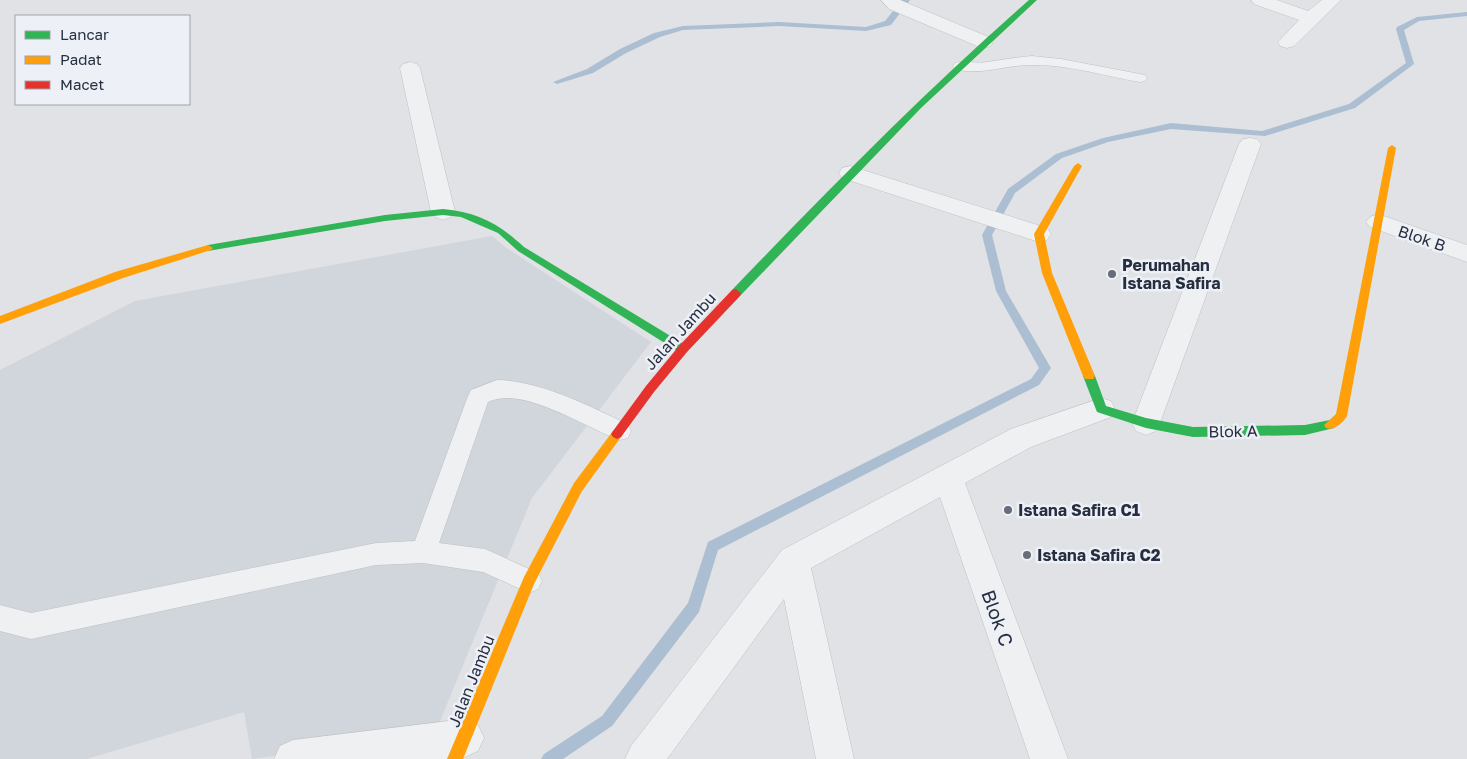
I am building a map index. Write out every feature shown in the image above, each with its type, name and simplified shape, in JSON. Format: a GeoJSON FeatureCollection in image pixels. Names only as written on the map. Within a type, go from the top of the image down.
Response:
{"type":"FeatureCollection","features":[{"type":"Feature","properties":{"kind":"street","name":"Jalan Jambu"},"geometry":{"type":"LineString","coordinates":[[460,748],[529,581],[578,487],[650,389],[682,350],[850,173],[984,42],[1033,0]]}},
{"type":"Feature","properties":{"kind":"street"},"geometry":{"type":"LineString","coordinates":[[1260,0],[1311,18]]}},
{"type":"Feature","properties":{"kind":"street"},"geometry":{"type":"LineString","coordinates":[[1287,42],[1332,0]]}},
{"type":"Feature","properties":{"kind":"street"},"geometry":{"type":"LineString","coordinates":[[893,3],[984,42]]}},
{"type":"Feature","properties":{"kind":"street"},"geometry":{"type":"LineString","coordinates":[[410,68],[443,212]]}},
{"type":"Feature","properties":{"kind":"street"},"geometry":{"type":"LineString","coordinates":[[1146,423],[1250,144]]}},
{"type":"Feature","properties":{"kind":"street","name":"Blok A"},"geometry":{"type":"LineString","coordinates":[[1100,408],[1146,423],[1193,432],[1305,430],[1331,425],[1341,416],[1392,148]]}},
{"type":"Feature","properties":{"kind":"street"},"geometry":{"type":"LineString","coordinates":[[644,759],[793,561],[1021,438],[1100,408],[1086,366],[1053,288],[1040,245],[1039,234],[1078,166]]}},
{"type":"Feature","properties":{"kind":"street"},"geometry":{"type":"LineString","coordinates":[[850,173],[1039,234]]}},
{"type":"Feature","properties":{"kind":"street"},"geometry":{"type":"LineString","coordinates":[[0,320],[119,275],[206,248],[385,218],[443,212],[463,214],[501,231],[522,249],[682,350]]}},
{"type":"Feature","properties":{"kind":"street","name":"Blok B"},"geometry":{"type":"LineString","coordinates":[[1378,222],[1467,254]]}},
{"type":"Feature","properties":{"kind":"street","name":"Blok C"},"geometry":{"type":"LineString","coordinates":[[948,478],[1048,759]]}},
{"type":"Feature","properties":{"kind":"street"},"geometry":{"type":"LineString","coordinates":[[793,561],[835,759]]}},
{"type":"Feature","properties":{"kind":"street"},"geometry":{"type":"LineString","coordinates":[[293,759],[460,748]]}},
{"type":"Feature","properties":{"kind":"lane"},"geometry":{"type":"LineString","coordinates":[[960,66],[986,67],[1007,62],[1032,60],[1061,62],[1140,78]]}},
{"type":"Feature","properties":{"kind":"lane"},"geometry":{"type":"LineString","coordinates":[[423,552],[479,396],[497,389],[519,390],[585,414],[620,431]]}},
{"type":"Feature","properties":{"kind":"lane"},"geometry":{"type":"LineString","coordinates":[[0,618],[31,626],[376,554],[423,552],[485,561],[529,581]]}},
{"type":"Feature","properties":{"kind":"shaded area"},"geometry":{"type":"Polygon","coordinates":[[[492,236],[505,247],[651,342],[532,498],[435,733],[252,759],[244,712],[87,759],[0,759],[0,370],[135,301],[492,236]]]}},
{"type":"Feature","properties":{"kind":"waterway"},"geometry":{"type":"LineString","coordinates":[[557,82],[590,71],[623,51],[657,35],[683,28],[779,24],[866,29],[888,23],[906,0]]}},
{"type":"Feature","properties":{"kind":"waterway"},"geometry":{"type":"LineString","coordinates":[[549,759],[607,721],[694,607],[713,546],[1035,382],[1045,368],[1001,291],[987,235],[1011,191],[1059,156],[1106,140],[1171,126],[1262,134],[1352,106],[1410,64],[1400,29],[1417,19],[1467,14]]}},
{"type":"Feature","properties":{"kind":"traffic: fast"},"geometry":{"type":"LineString","coordinates":[[736,293],[918,106],[1033,0]]}},
{"type":"Feature","properties":{"kind":"traffic: fast"},"geometry":{"type":"LineString","coordinates":[[208,248],[385,218],[443,212],[463,214],[501,231],[521,249],[683,349]]}},
{"type":"Feature","properties":{"kind":"traffic: fast"},"geometry":{"type":"LineString","coordinates":[[1089,376],[1101,409],[1146,423],[1193,432],[1305,430],[1330,425]]}},
{"type":"Feature","properties":{"kind":"traffic: slow"},"geometry":{"type":"LineString","coordinates":[[1330,425],[1341,416],[1392,148]]}},
{"type":"Feature","properties":{"kind":"traffic: slow"},"geometry":{"type":"LineString","coordinates":[[1078,166],[1039,234],[1047,273],[1089,376]]}},
{"type":"Feature","properties":{"kind":"traffic: slow"},"geometry":{"type":"LineString","coordinates":[[0,320],[119,275],[208,248]]}},
{"type":"Feature","properties":{"kind":"traffic: slow"},"geometry":{"type":"LineString","coordinates":[[455,759],[529,581],[578,487],[617,434]]}},
{"type":"Feature","properties":{"kind":"traffic: jam"},"geometry":{"type":"LineString","coordinates":[[617,434],[650,389],[683,349],[736,293]]}},
{"type":"Feature","properties":{"kind":"place","name":"Perumahan Istana Safira"},"geometry":{"type":"Point","coordinates":[1112,274]}},
{"type":"Feature","properties":{"kind":"place","name":"Istana Safira C1"},"geometry":{"type":"Point","coordinates":[1008,510]}},
{"type":"Feature","properties":{"kind":"place","name":"Istana Safira C2"},"geometry":{"type":"Point","coordinates":[1027,555]}}]}
